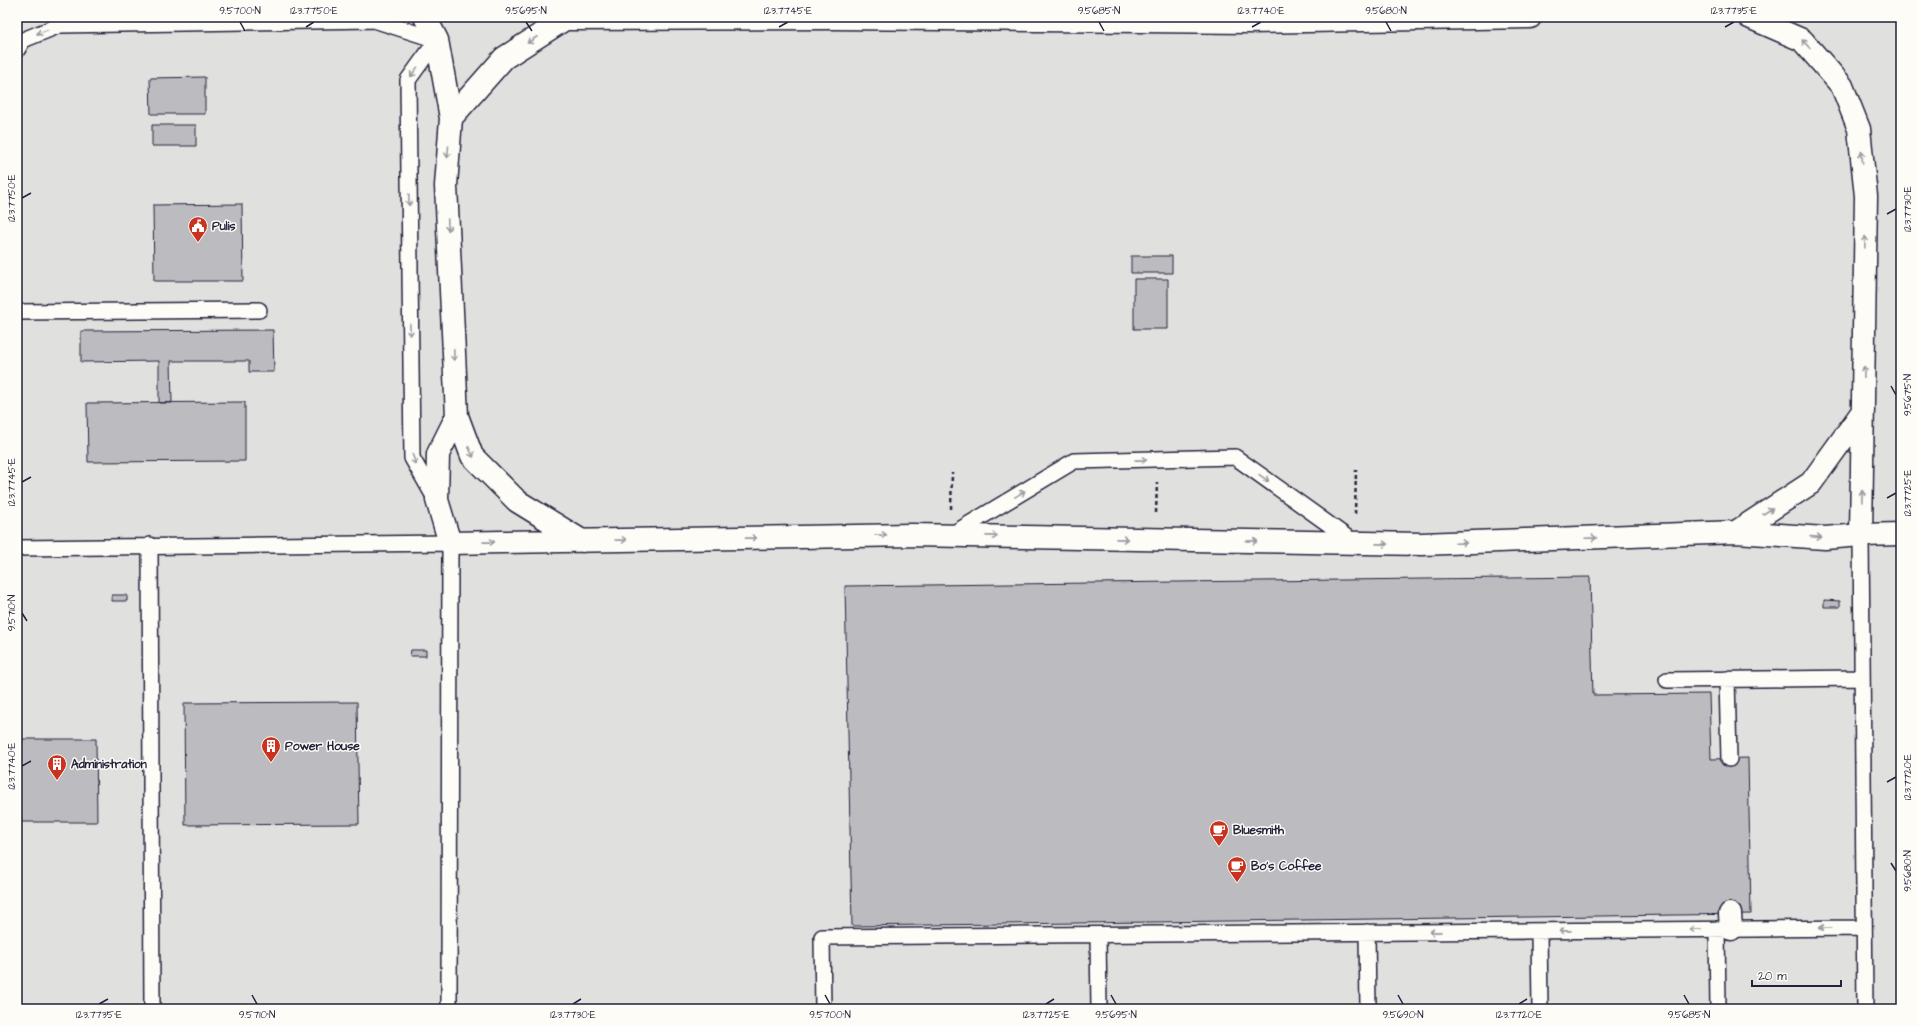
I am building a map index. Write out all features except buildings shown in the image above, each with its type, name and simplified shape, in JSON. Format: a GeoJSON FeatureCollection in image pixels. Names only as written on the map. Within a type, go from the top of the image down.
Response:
{"type":"FeatureCollection","features":[{"type":"Feature","properties":{"kind":"street"},"geometry":{"type":"LineString","coordinates":[[425,17],[437,40],[451,118],[446,186],[457,416],[472,456],[517,502],[582,541]]}},
{"type":"Feature","properties":{"kind":"street"},"geometry":{"type":"LineString","coordinates":[[451,118],[504,58],[562,18],[834,18],[1249,22],[1530,17]]}},
{"type":"Feature","properties":{"kind":"street"},"geometry":{"type":"LineString","coordinates":[[1749,17],[1802,40],[1842,86],[1859,129],[1866,196],[1861,535]]}},
{"type":"Feature","properties":{"kind":"street"},"geometry":{"type":"LineString","coordinates":[[1736,532],[1811,483],[1863,410]]}},
{"type":"Feature","properties":{"kind":"street"},"geometry":{"type":"LineString","coordinates":[[457,416],[438,454],[437,500],[450,543],[911,534],[1422,544],[1736,532],[1825,538],[1901,534]]}},
{"type":"Feature","properties":{"kind":"lane"},"geometry":{"type":"LineString","coordinates":[[17,50],[23,40],[60,24],[374,18],[437,40],[408,80],[408,88],[412,458],[437,500]]}},
{"type":"Feature","properties":{"kind":"lane"},"geometry":{"type":"LineString","coordinates":[[17,312],[259,310]]}},
{"type":"Feature","properties":{"kind":"lane"},"geometry":{"type":"LineString","coordinates":[[950,535],[1074,461],[1235,457],[1355,543]]}},
{"type":"Feature","properties":{"kind":"lane"},"geometry":{"type":"LineString","coordinates":[[1861,535],[1865,1009]]}},
{"type":"Feature","properties":{"kind":"lane"},"geometry":{"type":"LineString","coordinates":[[17,548],[150,545],[450,543],[449,1009]]}},
{"type":"Feature","properties":{"kind":"lane"},"geometry":{"type":"LineString","coordinates":[[150,545],[152,1009]]}},
{"type":"Feature","properties":{"kind":"lane"},"geometry":{"type":"LineString","coordinates":[[1668,680],[1862,678]]}},
{"type":"Feature","properties":{"kind":"lane"},"geometry":{"type":"LineString","coordinates":[[1727,679],[1728,759]]}},
{"type":"Feature","properties":{"kind":"lane"},"geometry":{"type":"LineString","coordinates":[[823,1009],[822,937],[1539,931],[1726,924],[1864,928]]}},
{"type":"Feature","properties":{"kind":"lane"},"geometry":{"type":"LineString","coordinates":[[1718,1009],[1726,924]]}},
{"type":"Feature","properties":{"kind":"lane"},"geometry":{"type":"LineString","coordinates":[[1539,931],[1540,1009]]}},
{"type":"Feature","properties":{"kind":"lane"},"geometry":{"type":"LineString","coordinates":[[1367,932],[1368,1009]]}},
{"type":"Feature","properties":{"kind":"lane"},"geometry":{"type":"LineString","coordinates":[[1098,935],[1099,1009]]}},
{"type":"Feature","properties":{"kind":"path"},"geometry":{"type":"LineString","coordinates":[[1155,539],[1157,459]]}},
{"type":"Feature","properties":{"kind":"path"},"geometry":{"type":"LineString","coordinates":[[1355,543],[1356,470]]}},
{"type":"Feature","properties":{"kind":"path"},"geometry":{"type":"LineString","coordinates":[[950,535],[952,473]]}},
{"type":"Feature","properties":{"kind":"shaded area"},"geometry":{"type":"Polygon","coordinates":[[[17,17],[1901,17],[1901,1009],[17,1009],[17,17]]]}},
{"type":"Feature","properties":{"kind":"place","name":"Pulis"},"geometry":{"type":"Point","coordinates":[198,243]}},
{"type":"Feature","properties":{"kind":"place","name":"Power House"},"geometry":{"type":"Point","coordinates":[271,763]}},
{"type":"Feature","properties":{"kind":"place","name":"Administration"},"geometry":{"type":"Point","coordinates":[57,781]}},
{"type":"Feature","properties":{"kind":"place","name":"Bluesmith"},"geometry":{"type":"Point","coordinates":[1219,847]}},
{"type":"Feature","properties":{"kind":"place","name":"Bo‘s Coffee"},"geometry":{"type":"Point","coordinates":[1237,883]}}]}
